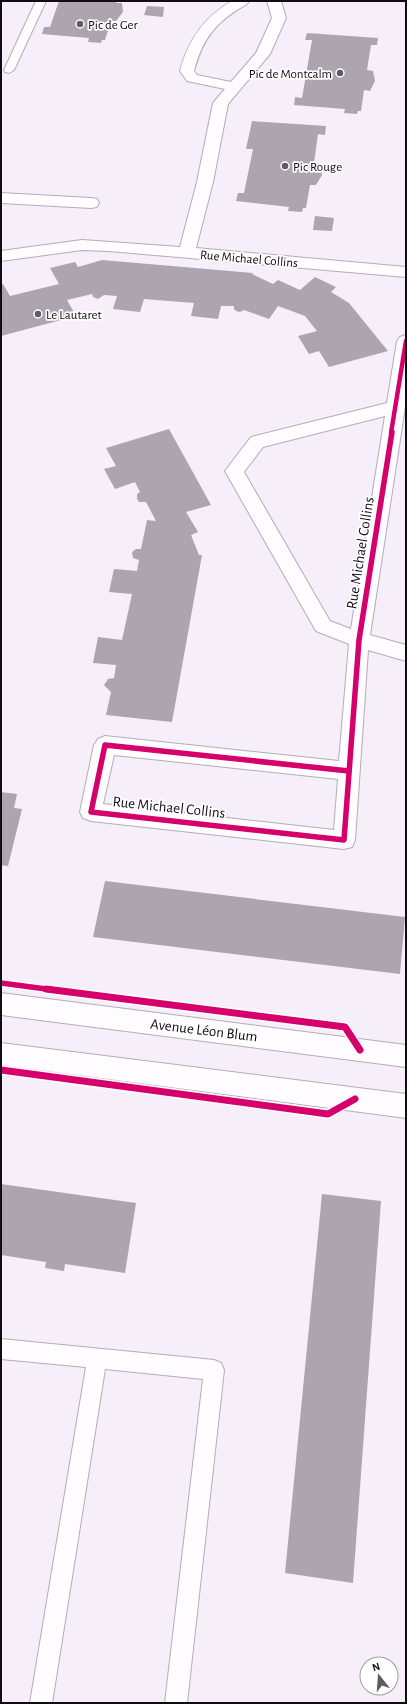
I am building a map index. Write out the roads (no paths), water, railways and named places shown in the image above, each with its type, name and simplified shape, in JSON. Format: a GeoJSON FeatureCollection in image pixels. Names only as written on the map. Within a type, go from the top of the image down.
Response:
{"type":"FeatureCollection","features":[{"type":"Feature","properties":{"kind":"street"},"geometry":{"type":"LineString","coordinates":[[234,87],[192,78],[187,71],[190,54],[199,38],[214,20],[242,1]]}},
{"type":"Feature","properties":{"kind":"street","name":"Rue Michael Collins"},"geometry":{"type":"LineString","coordinates":[[187,253],[205,182],[221,103],[263,54],[279,18],[274,1]]}},
{"type":"Feature","properties":{"kind":"street"},"geometry":{"type":"LineString","coordinates":[[1,198],[91,203]]}},
{"type":"Feature","properties":{"kind":"street","name":"Rue Michael Collins"},"geometry":{"type":"LineString","coordinates":[[1,256],[82,245],[109,246],[406,272]]}},
{"type":"Feature","properties":{"kind":"street","name":"Rue Michael Collins"},"geometry":{"type":"LineString","coordinates":[[349,771],[105,745],[92,812],[344,840],[360,640],[406,341]]}},
{"type":"Feature","properties":{"kind":"street"},"geometry":{"type":"LineString","coordinates":[[396,407],[256,442],[234,472],[323,626],[360,640],[406,653]]}},
{"type":"Feature","properties":{"kind":"street","name":"Avenue Léon Blum"},"geometry":{"type":"LineString","coordinates":[[1,1004],[406,1056]]}},
{"type":"Feature","properties":{"kind":"street"},"geometry":{"type":"LineString","coordinates":[[1,1054],[406,1106]]}},
{"type":"Feature","properties":{"kind":"lane"},"geometry":{"type":"LineString","coordinates":[[9,70],[41,1]]}},
{"type":"Feature","properties":{"kind":"lane"},"geometry":{"type":"LineString","coordinates":[[1,1348],[214,1370],[176,1703]]}},
{"type":"Feature","properties":{"kind":"lane"},"geometry":{"type":"LineString","coordinates":[[42,1703],[98,1358]]}},
{"type":"Feature","properties":{"kind":"place","name":"Pic de Ger"},"geometry":{"type":"Point","coordinates":[80,24]}},
{"type":"Feature","properties":{"kind":"place","name":"Pic de Montcalm"},"geometry":{"type":"Point","coordinates":[340,73]}},
{"type":"Feature","properties":{"kind":"place","name":"Pic Rouge"},"geometry":{"type":"Point","coordinates":[285,166]}},
{"type":"Feature","properties":{"kind":"place","name":"Le Lautaret"},"geometry":{"type":"Point","coordinates":[38,314]}}]}
